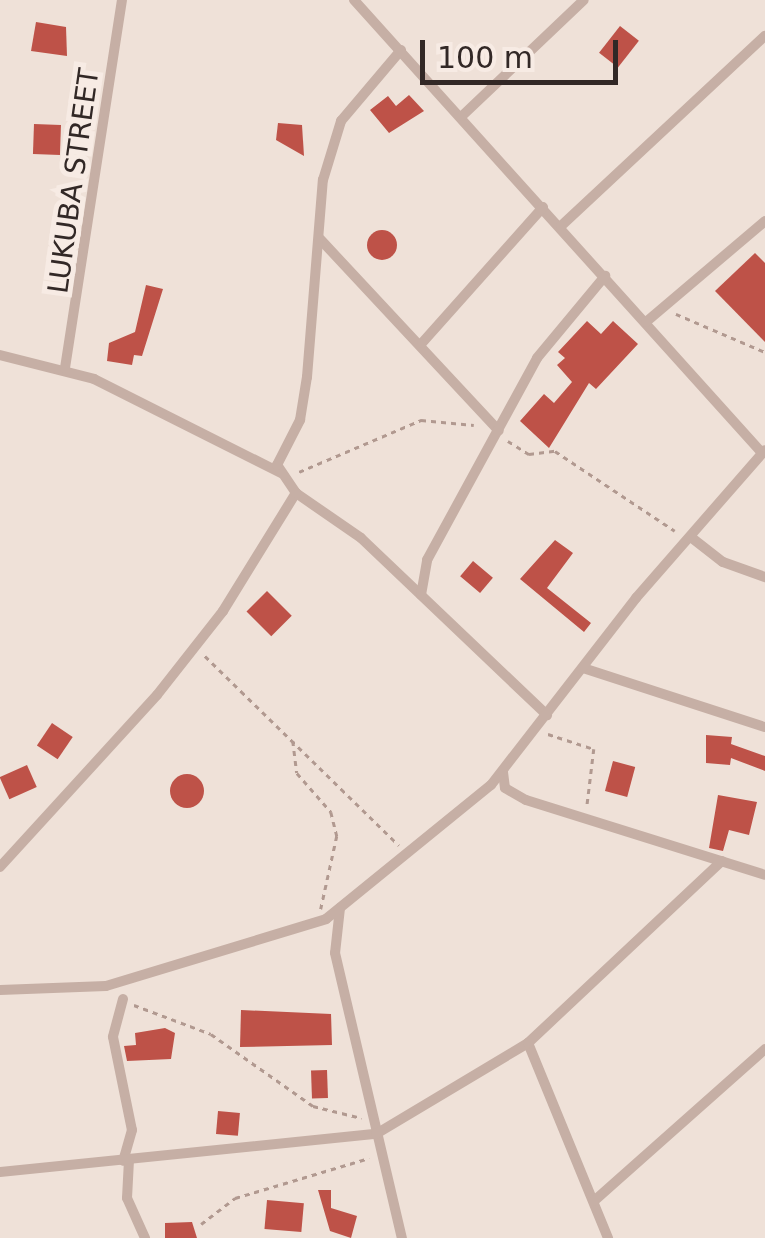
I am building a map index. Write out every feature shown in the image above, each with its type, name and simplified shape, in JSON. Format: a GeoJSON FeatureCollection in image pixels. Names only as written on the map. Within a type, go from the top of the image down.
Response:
{"type":"FeatureCollection","features":[{"type":"Feature","properties":{"kind":"street","name":"LUKUBA STREET"},"geometry":{"type":"LineString","coordinates":[[65,368],[122,0]]}},
{"type":"Feature","properties":{"kind":"street"},"geometry":{"type":"LineString","coordinates":[[0,990],[106,986],[326,919],[481,795],[503,772],[583,668],[764,451],[354,0]]}},
{"type":"Feature","properties":{"kind":"street"},"geometry":{"type":"LineString","coordinates":[[462,116],[584,0]]}},
{"type":"Feature","properties":{"kind":"street"},"geometry":{"type":"LineString","coordinates":[[561,226],[765,36]]}},
{"type":"Feature","properties":{"kind":"street"},"geometry":{"type":"LineString","coordinates":[[401,50],[342,122],[323,180],[307,377],[300,420],[278,464],[296,493],[361,538],[547,715]]}},
{"type":"Feature","properties":{"kind":"street"},"geometry":{"type":"LineString","coordinates":[[422,343],[543,207]]}},
{"type":"Feature","properties":{"kind":"street"},"geometry":{"type":"LineString","coordinates":[[646,322],[765,221]]}},
{"type":"Feature","properties":{"kind":"street"},"geometry":{"type":"LineString","coordinates":[[320,238],[422,343],[499,431]]}},
{"type":"Feature","properties":{"kind":"street"},"geometry":{"type":"LineString","coordinates":[[420,595],[427,560],[537,358],[605,276]]}},
{"type":"Feature","properties":{"kind":"street"},"geometry":{"type":"LineString","coordinates":[[0,355],[65,368],[284,477]]}},
{"type":"Feature","properties":{"kind":"street"},"geometry":{"type":"LineString","coordinates":[[0,868],[114,748],[193,648],[296,493]]}},
{"type":"Feature","properties":{"kind":"street"},"geometry":{"type":"LineString","coordinates":[[686,543],[765,577]]}},
{"type":"Feature","properties":{"kind":"street"},"geometry":{"type":"LineString","coordinates":[[583,668],[765,728]]}},
{"type":"Feature","properties":{"kind":"street"},"geometry":{"type":"LineString","coordinates":[[503,772],[512,794]]}},
{"type":"Feature","properties":{"kind":"street"},"geometry":{"type":"LineString","coordinates":[[481,795],[512,794],[765,875]]}},
{"type":"Feature","properties":{"kind":"street"},"geometry":{"type":"LineString","coordinates":[[0,1172],[374,1128],[528,1043],[722,860]]}},
{"type":"Feature","properties":{"kind":"street"},"geometry":{"type":"LineString","coordinates":[[340,908],[335,952],[402,1238]]}},
{"type":"Feature","properties":{"kind":"street"},"geometry":{"type":"LineString","coordinates":[[123,999],[113,1037],[132,1130],[126,1160],[127,1198],[144,1238]]}},
{"type":"Feature","properties":{"kind":"street"},"geometry":{"type":"LineString","coordinates":[[528,1043],[608,1238]]}},
{"type":"Feature","properties":{"kind":"street"},"geometry":{"type":"LineString","coordinates":[[594,1200],[765,1048]]}},
{"type":"Feature","properties":{"kind":"path"},"geometry":{"type":"LineString","coordinates":[[659,311],[765,352]]}},
{"type":"Feature","properties":{"kind":"path"},"geometry":{"type":"LineString","coordinates":[[284,477],[421,420],[489,420]]}},
{"type":"Feature","properties":{"kind":"path"},"geometry":{"type":"LineString","coordinates":[[499,431],[520,451],[562,455],[686,543]]}},
{"type":"Feature","properties":{"kind":"path"},"geometry":{"type":"LineString","coordinates":[[193,648],[242,684],[408,852]]}},
{"type":"Feature","properties":{"kind":"path"},"geometry":{"type":"LineString","coordinates":[[538,731],[594,749],[586,817]]}},
{"type":"Feature","properties":{"kind":"path"},"geometry":{"type":"LineString","coordinates":[[294,738],[296,773],[332,812],[337,836],[318,898],[326,919]]}},
{"type":"Feature","properties":{"kind":"path"},"geometry":{"type":"LineString","coordinates":[[123,999],[210,1034],[312,1106],[374,1128]]}},
{"type":"Feature","properties":{"kind":"path"},"geometry":{"type":"LineString","coordinates":[[201,1224],[235,1198],[380,1154]]}},
{"type":"Feature","properties":{"kind":"building"},"geometry":{"type":"Polygon","coordinates":[[[36,22],[66,27],[67,56],[31,51],[36,22]]]}},
{"type":"Feature","properties":{"kind":"building"},"geometry":{"type":"Polygon","coordinates":[[[620,26],[639,41],[618,68],[599,53],[620,26]]]}},
{"type":"Feature","properties":{"kind":"building"},"geometry":{"type":"Polygon","coordinates":[[[409,95],[424,111],[389,133],[370,110],[388,96],[396,106],[409,95]]]}},
{"type":"Feature","properties":{"kind":"building"},"geometry":{"type":"Polygon","coordinates":[[[278,123],[302,125],[304,156],[276,140],[278,123]]]}},
{"type":"Feature","properties":{"kind":"building"},"geometry":{"type":"Polygon","coordinates":[[[34,124],[61,125],[60,155],[33,154],[34,124]]]}},
{"type":"Feature","properties":{"kind":"building"},"geometry":{"type":"Polygon","coordinates":[[[382,230],[393,234],[397,245],[393,256],[382,260],[371,256],[367,245],[371,234],[382,230]]]}},
{"type":"Feature","properties":{"kind":"building"},"geometry":{"type":"Polygon","coordinates":[[[755,253],[765,263],[765,342],[715,291],[755,253]]]}},
{"type":"Feature","properties":{"kind":"building"},"geometry":{"type":"Polygon","coordinates":[[[146,285],[163,289],[142,356],[134,355],[132,365],[107,361],[109,343],[135,332],[146,285]]]}},
{"type":"Feature","properties":{"kind":"building"},"geometry":{"type":"Polygon","coordinates":[[[587,321],[601,334],[613,321],[638,344],[596,389],[589,383],[549,448],[520,421],[544,394],[554,403],[572,382],[557,365],[565,358],[558,352],[587,321]]]}},
{"type":"Feature","properties":{"kind":"building"},"geometry":{"type":"Polygon","coordinates":[[[555,540],[573,553],[547,588],[591,623],[584,632],[520,579],[555,540]]]}},
{"type":"Feature","properties":{"kind":"building"},"geometry":{"type":"Polygon","coordinates":[[[473,561],[493,578],[480,593],[460,576],[473,561]]]}},
{"type":"Feature","properties":{"kind":"building"},"geometry":{"type":"Polygon","coordinates":[[[267,591],[292,616],[271,636],[246,612],[267,591]]]}},
{"type":"Feature","properties":{"kind":"building"},"geometry":{"type":"Polygon","coordinates":[[[52,723],[73,737],[58,759],[37,745],[52,723]]]}},
{"type":"Feature","properties":{"kind":"building"},"geometry":{"type":"Polygon","coordinates":[[[706,735],[732,737],[731,744],[765,756],[765,771],[731,758],[730,765],[706,763],[706,735]]]}},
{"type":"Feature","properties":{"kind":"building"},"geometry":{"type":"Polygon","coordinates":[[[613,761],[635,767],[627,797],[605,791],[613,761]]]}},
{"type":"Feature","properties":{"kind":"building"},"geometry":{"type":"Polygon","coordinates":[[[27,765],[37,787],[9,799],[0,777],[27,765]]]}},
{"type":"Feature","properties":{"kind":"building"},"geometry":{"type":"Polygon","coordinates":[[[187,774],[199,779],[204,791],[199,803],[187,808],[175,803],[170,791],[175,779],[187,774]]]}},
{"type":"Feature","properties":{"kind":"building"},"geometry":{"type":"Polygon","coordinates":[[[718,795],[757,802],[749,835],[729,830],[723,851],[709,848],[718,795]]]}},
{"type":"Feature","properties":{"kind":"building"},"geometry":{"type":"Polygon","coordinates":[[[241,1010],[331,1014],[332,1045],[240,1047],[241,1010]]]}},
{"type":"Feature","properties":{"kind":"building"},"geometry":{"type":"Polygon","coordinates":[[[165,1028],[175,1033],[171,1059],[127,1061],[124,1046],[136,1045],[135,1033],[165,1028]]]}},
{"type":"Feature","properties":{"kind":"building"},"geometry":{"type":"Polygon","coordinates":[[[327,1070],[328,1098],[312,1099],[311,1071],[327,1070]]]}},
{"type":"Feature","properties":{"kind":"building"},"geometry":{"type":"Polygon","coordinates":[[[218,1111],[240,1113],[238,1136],[216,1134],[218,1111]]]}},
{"type":"Feature","properties":{"kind":"building"},"geometry":{"type":"Polygon","coordinates":[[[318,1190],[331,1190],[331,1208],[357,1216],[351,1238],[330,1231],[318,1190]]]}},
{"type":"Feature","properties":{"kind":"building"},"geometry":{"type":"Polygon","coordinates":[[[267,1200],[304,1203],[301,1232],[264,1229],[267,1200]]]}},
{"type":"Feature","properties":{"kind":"building"},"geometry":{"type":"Polygon","coordinates":[[[192,1222],[197,1238],[165,1238],[165,1223],[192,1222]]]}}]}
